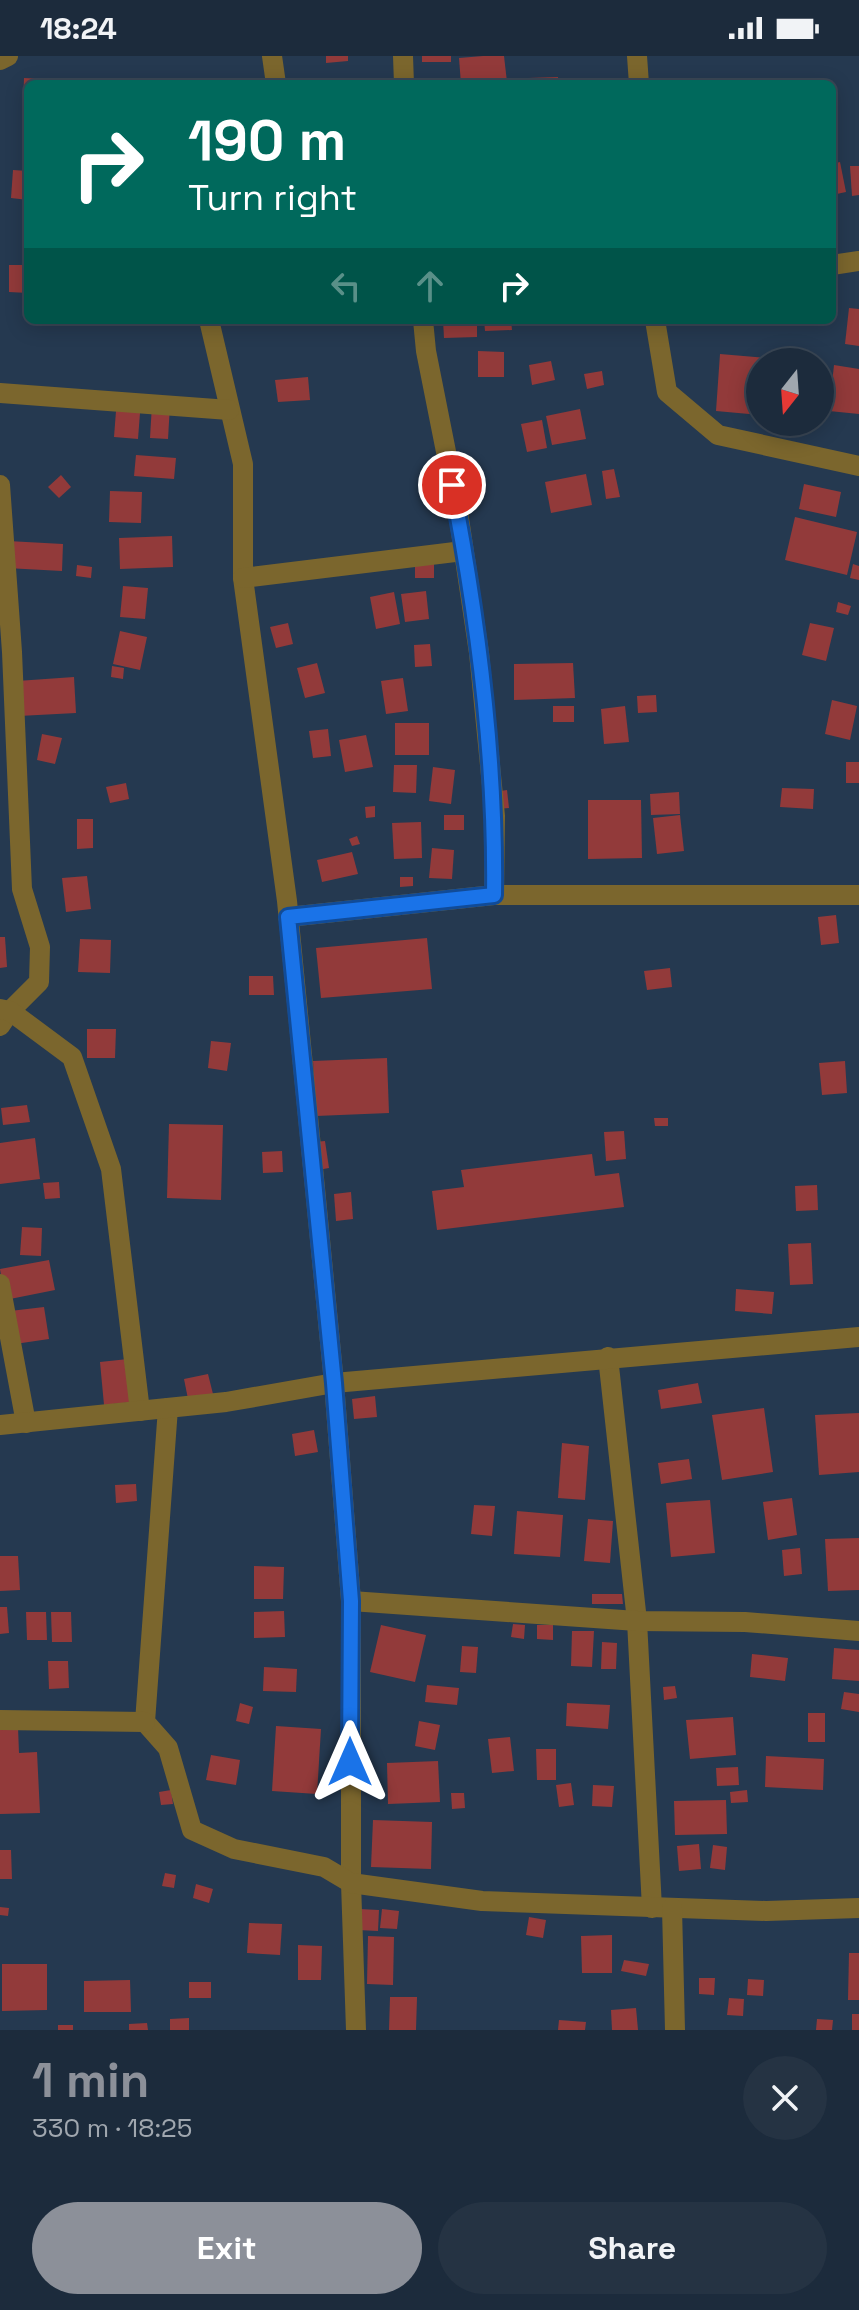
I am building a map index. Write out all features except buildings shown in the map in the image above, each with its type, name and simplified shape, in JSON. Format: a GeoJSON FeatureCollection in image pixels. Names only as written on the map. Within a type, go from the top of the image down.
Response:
{"type":"FeatureCollection","features":[{"type":"Feature","properties":{"kind":"street"},"geometry":{"type":"LineString","coordinates":[[0,60],[8,56]]}},
{"type":"Feature","properties":{"kind":"street"},"geometry":{"type":"LineString","coordinates":[[272,56],[275,80]]}},
{"type":"Feature","properties":{"kind":"street"},"geometry":{"type":"LineString","coordinates":[[403,56],[404,80]]}},
{"type":"Feature","properties":{"kind":"street"},"geometry":{"type":"LineString","coordinates":[[637,56],[639,80]]}},
{"type":"Feature","properties":{"kind":"street"},"geometry":{"type":"LineString","coordinates":[[836,264],[859,261]]}},
{"type":"Feature","properties":{"kind":"street"},"geometry":{"type":"LineString","coordinates":[[210,324],[243,464],[243,578],[288,917],[334,1383],[351,1601],[351,1883],[356,2030]]}},
{"type":"Feature","properties":{"kind":"street"},"geometry":{"type":"LineString","coordinates":[[423,324],[479,653],[495,816],[494,895]]}},
{"type":"Feature","properties":{"kind":"street"},"geometry":{"type":"LineString","coordinates":[[656,324],[667,392],[718,435],[859,466]]}},
{"type":"Feature","properties":{"kind":"street"},"geometry":{"type":"LineString","coordinates":[[0,393],[229,410]]}},
{"type":"Feature","properties":{"kind":"street"},"geometry":{"type":"LineString","coordinates":[[0,485],[12,652],[22,889],[40,947],[39,982],[3,1015],[72,1057],[111,1169],[140,1411]]}},
{"type":"Feature","properties":{"kind":"street"},"geometry":{"type":"LineString","coordinates":[[243,578],[463,551]]}},
{"type":"Feature","properties":{"kind":"street"},"geometry":{"type":"LineString","coordinates":[[288,917],[494,895],[859,895]]}},
{"type":"Feature","properties":{"kind":"street"},"geometry":{"type":"LineString","coordinates":[[0,1284],[26,1423]]}},
{"type":"Feature","properties":{"kind":"street"},"geometry":{"type":"LineString","coordinates":[[0,1425],[226,1402],[334,1383],[859,1337]]}},
{"type":"Feature","properties":{"kind":"street"},"geometry":{"type":"LineString","coordinates":[[608,1357],[637,1621],[675,2030]]}},
{"type":"Feature","properties":{"kind":"street"},"geometry":{"type":"LineString","coordinates":[[168,1408],[145,1722],[168,1748],[192,1830],[234,1849],[324,1867],[351,1883],[482,1901],[766,1911],[859,1908]]}},
{"type":"Feature","properties":{"kind":"street"},"geometry":{"type":"LineString","coordinates":[[351,1601],[637,1621],[745,1622],[859,1631]]}},
{"type":"Feature","properties":{"kind":"street"},"geometry":{"type":"LineString","coordinates":[[0,1720],[145,1722]]}},
{"type":"Feature","properties":{"kind":"route"},"geometry":{"type":"LineString","coordinates":[[350,1762],[351,1601],[334,1383],[288,917],[494,895],[495,816],[479,653],[452,485]]}}]}
